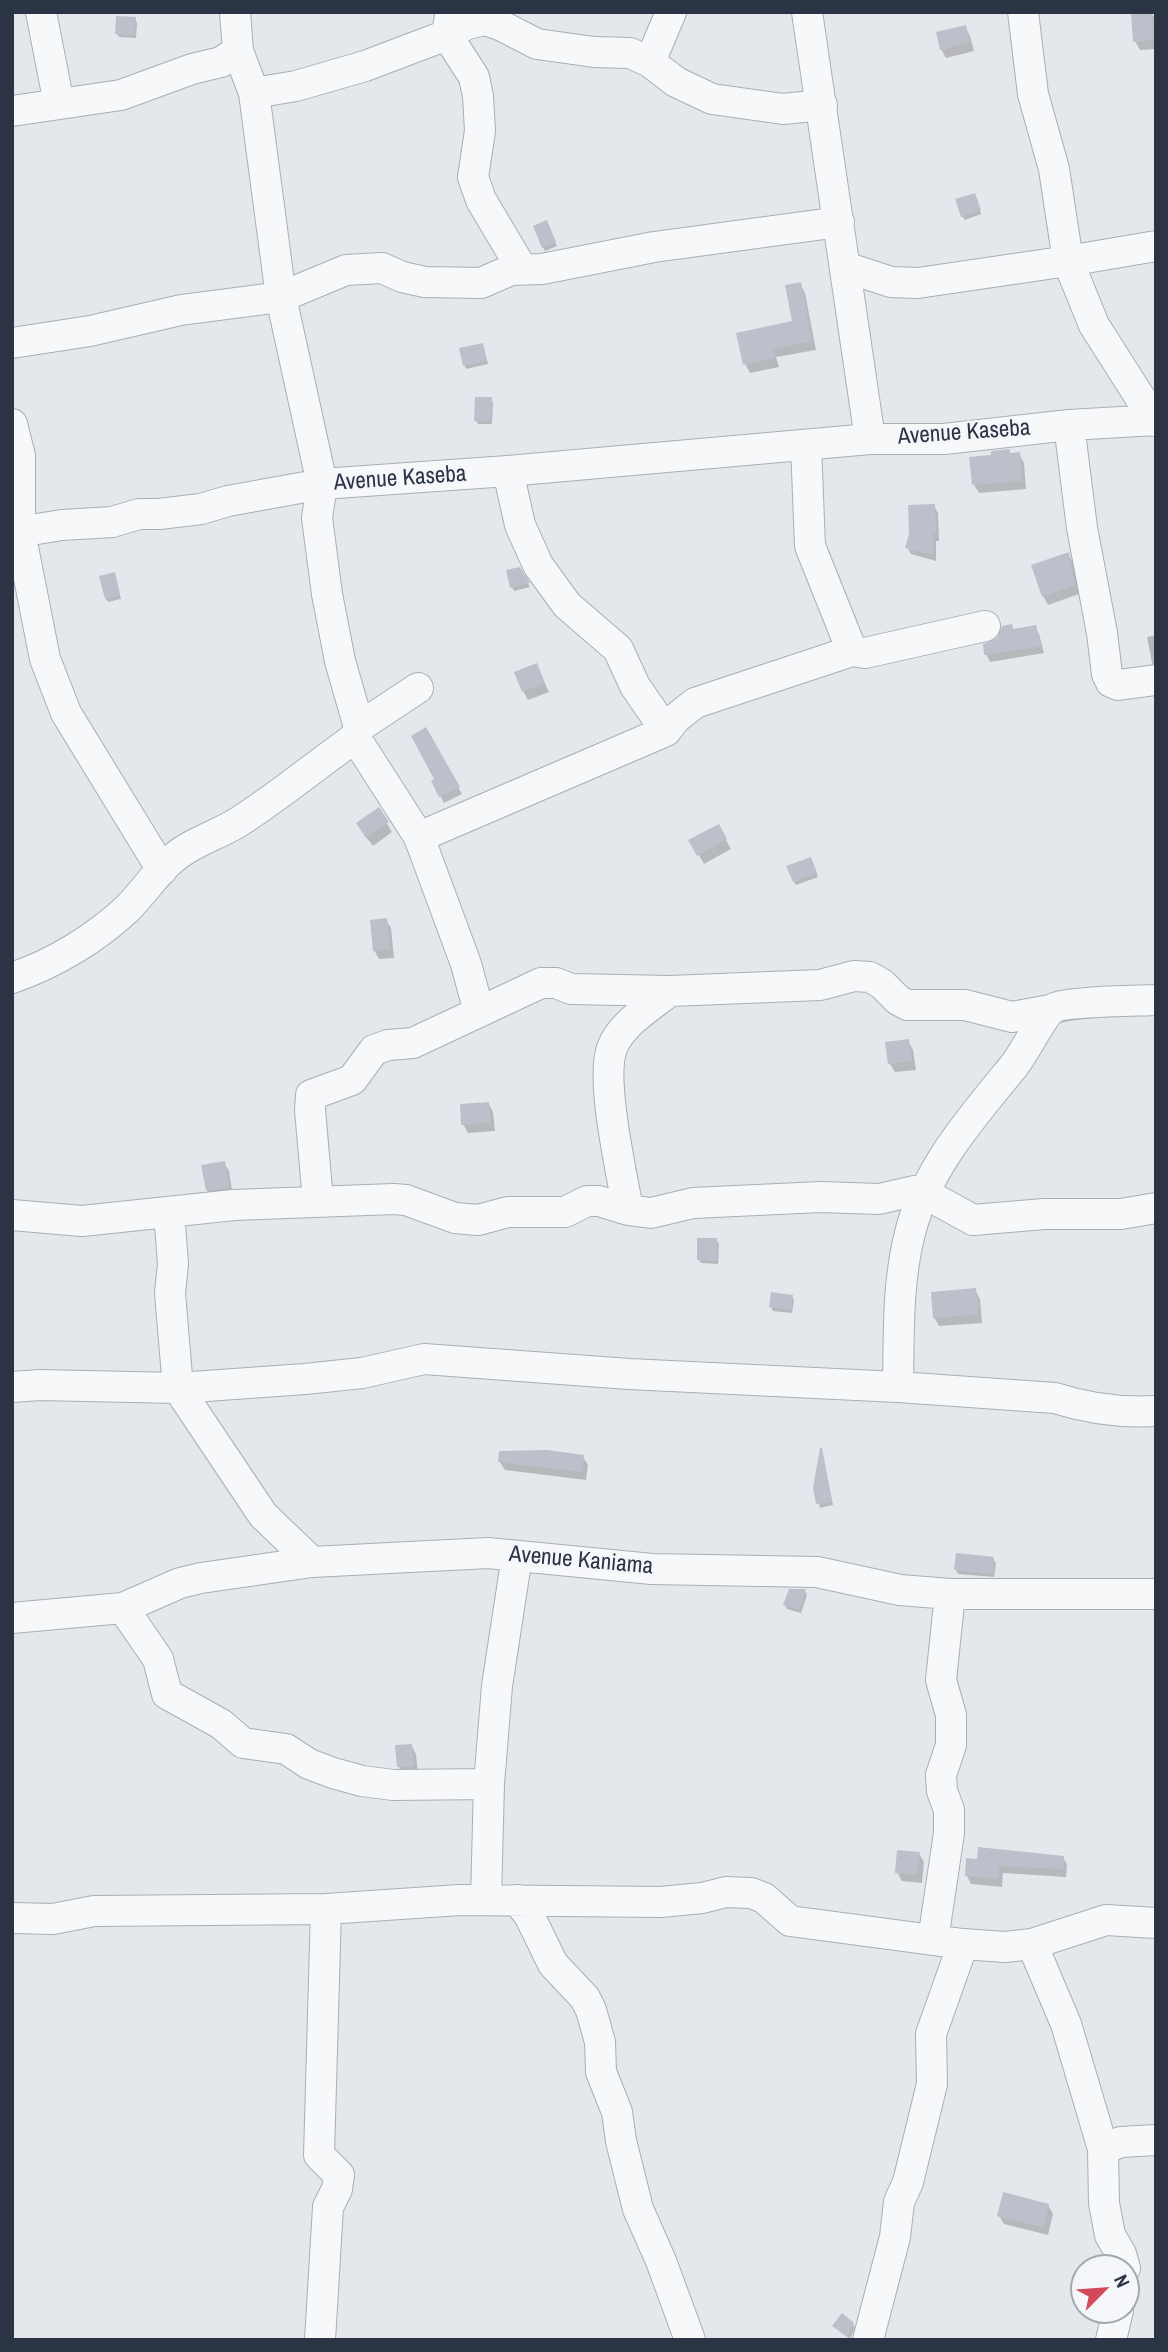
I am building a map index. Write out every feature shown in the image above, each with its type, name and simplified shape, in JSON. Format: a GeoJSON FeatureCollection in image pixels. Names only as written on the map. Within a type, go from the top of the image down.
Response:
{"type":"FeatureCollection","features":[{"type":"Feature","properties":{"kind":"street"},"geometry":{"type":"LineString","coordinates":[[41,12],[59,104]]}},
{"type":"Feature","properties":{"kind":"street"},"geometry":{"type":"LineString","coordinates":[[16,533],[112,522],[139,514],[201,509],[228,501],[322,484],[281,298],[254,93],[238,51],[235,12]]}},
{"type":"Feature","properties":{"kind":"street"},"geometry":{"type":"LineString","coordinates":[[650,62],[671,12]]}},
{"type":"Feature","properties":{"kind":"street"},"geometry":{"type":"LineString","coordinates":[[807,12],[870,439]]}},
{"type":"Feature","properties":{"kind":"street"},"geometry":{"type":"LineString","coordinates":[[1023,12],[1033,94],[1054,169],[1068,261],[1094,325],[1155,420]]}},
{"type":"Feature","properties":{"kind":"street"},"geometry":{"type":"LineString","coordinates":[[254,93],[296,86],[365,66],[448,24],[485,20],[537,44],[594,52],[630,52],[650,62],[676,82],[712,99],[783,109],[822,105]]}},
{"type":"Feature","properties":{"kind":"street"},"geometry":{"type":"LineString","coordinates":[[448,24],[474,77],[478,96],[480,131],[473,177],[481,200],[522,269]]}},
{"type":"Feature","properties":{"kind":"street"},"geometry":{"type":"LineString","coordinates":[[12,111],[142,89],[192,69],[221,62],[238,51]]}},
{"type":"Feature","properties":{"kind":"street"},"geometry":{"type":"LineString","coordinates":[[12,343],[90,331],[181,310],[281,298],[346,270],[382,268],[402,277],[425,282],[481,283],[511,270],[542,269],[654,247],[839,222]]}},
{"type":"Feature","properties":{"kind":"street"},"geometry":{"type":"LineString","coordinates":[[845,267],[891,282],[918,283],[1156,246]]}},
{"type":"Feature","properties":{"kind":"street","name":"Avenue Kaseba"},"geometry":{"type":"LineString","coordinates":[[479,1012],[467,964],[419,836],[357,732],[340,662],[318,538],[317,518],[322,484],[508,471],[870,439],[944,439],[1069,425],[1155,420]]}},
{"type":"Feature","properties":{"kind":"street"},"geometry":{"type":"LineString","coordinates":[[12,424],[20,456],[16,533],[45,659],[66,713],[162,870]]}},
{"type":"Feature","properties":{"kind":"street"},"geometry":{"type":"LineString","coordinates":[[1069,425],[1082,528],[1107,674],[1111,682],[1118,685],[1156,680]]}},
{"type":"Feature","properties":{"kind":"street"},"geometry":{"type":"LineString","coordinates":[[806,445],[810,546],[852,651]]}},
{"type":"Feature","properties":{"kind":"street"},"geometry":{"type":"LineString","coordinates":[[508,471],[520,525],[538,565],[567,605],[618,649],[635,686],[666,731]]}},
{"type":"Feature","properties":{"kind":"street"},"geometry":{"type":"LineString","coordinates":[[419,836],[666,731],[675,719],[695,703],[852,651],[865,653],[985,626]]}},
{"type":"Feature","properties":{"kind":"street"},"geometry":{"type":"LineString","coordinates":[[12,978],[53,961],[99,932],[127,909],[183,851],[239,822],[418,688]]}},
{"type":"Feature","properties":{"kind":"street"},"geometry":{"type":"LineString","coordinates":[[318,1201],[311,1095],[352,1080],[374,1050],[388,1045],[413,1043],[541,984],[556,983],[571,989],[670,991],[820,985],[854,976],[870,978],[882,984],[906,1005],[965,1005],[1012,1017],[1050,1010],[1064,1004],[1156,1000]]}},
{"type":"Feature","properties":{"kind":"street"},"geometry":{"type":"LineString","coordinates":[[628,1210],[612,1117],[608,1072],[612,1047],[629,1024],[670,991]]}},
{"type":"Feature","properties":{"kind":"street"},"geometry":{"type":"LineString","coordinates":[[898,1387],[900,1294],[909,1233],[924,1193],[948,1151],[1020,1058],[1050,1010]]}},
{"type":"Feature","properties":{"kind":"street"},"geometry":{"type":"LineString","coordinates":[[12,1215],[82,1221],[234,1205],[394,1199],[406,1200],[455,1218],[478,1220],[508,1212],[565,1212],[587,1201],[599,1201],[628,1210],[651,1213],[693,1203],[821,1198],[879,1199],[902,1192],[924,1193],[973,1220],[1044,1214],[1121,1214],[1156,1208]]}},
{"type":"Feature","properties":{"kind":"street"},"geometry":{"type":"LineString","coordinates":[[169,1212],[173,1264],[170,1293],[178,1388],[263,1514],[312,1562]]}},
{"type":"Feature","properties":{"kind":"street"},"geometry":{"type":"LineString","coordinates":[[12,1387],[40,1385],[178,1388],[362,1373],[424,1359],[629,1374],[898,1387],[1055,1398],[1124,1413],[1156,1411]]}},
{"type":"Feature","properties":{"kind":"street","name":"Avenue Kaniama"},"geometry":{"type":"LineString","coordinates":[[12,1618],[123,1608],[180,1583],[312,1562],[488,1553],[652,1569],[817,1572],[900,1590],[950,1594],[1156,1594]]}},
{"type":"Feature","properties":{"kind":"street"},"geometry":{"type":"LineString","coordinates":[[486,1900],[489,1784],[497,1686],[517,1556]]}},
{"type":"Feature","properties":{"kind":"street"},"geometry":{"type":"LineString","coordinates":[[933,1940],[949,1833],[949,1810],[942,1791],[941,1775],[951,1745],[951,1715],[941,1680],[950,1594]]}},
{"type":"Feature","properties":{"kind":"street"},"geometry":{"type":"LineString","coordinates":[[123,1608],[158,1658],[167,1694],[221,1724],[243,1743],[286,1749],[309,1764],[362,1781],[393,1785],[489,1784]]}},
{"type":"Feature","properties":{"kind":"street"},"geometry":{"type":"LineString","coordinates":[[12,1918],[53,1919],[94,1911],[326,1909],[460,1900],[661,1902],[702,1898],[726,1892],[751,1893],[764,1898],[790,1921],[963,1944],[1005,1947],[1032,1944],[1106,1920],[1156,1923]]}},
{"type":"Feature","properties":{"kind":"street"},"geometry":{"type":"LineString","coordinates":[[517,1900],[528,1915],[553,1964],[585,1998],[591,2010],[600,2042],[601,2072],[617,2112],[621,2141],[638,2209],[661,2261],[690,2340]]}},
{"type":"Feature","properties":{"kind":"street"},"geometry":{"type":"LineString","coordinates":[[320,2340],[328,2207],[337,2189],[339,2175],[319,2155],[326,1909]]}},
{"type":"Feature","properties":{"kind":"street"},"geometry":{"type":"LineString","coordinates":[[868,2340],[895,2237],[899,2202],[908,2182],[932,2084],[931,2034],[963,1944]]}},
{"type":"Feature","properties":{"kind":"street"},"geometry":{"type":"LineString","coordinates":[[1032,1944],[1066,2024],[1103,2149],[1104,2203],[1110,2235],[1121,2254]]}},
{"type":"Feature","properties":{"kind":"street"},"geometry":{"type":"LineString","coordinates":[[1103,2149],[1121,2142],[1156,2140]]}},
{"type":"Feature","properties":{"kind":"building"},"geometry":{"type":"Polygon","coordinates":[[[1131,12],[1151,12],[1153,40],[1133,42],[1131,12]]]}},
{"type":"Feature","properties":{"kind":"building"},"geometry":{"type":"Polygon","coordinates":[[[116,16],[136,17],[135,35],[115,34],[116,16]]]}},
{"type":"Feature","properties":{"kind":"building"},"geometry":{"type":"Polygon","coordinates":[[[966,25],[970,42],[940,50],[936,32],[966,25]]]}},
{"type":"Feature","properties":{"kind":"building"},"geometry":{"type":"Polygon","coordinates":[[[975,193],[981,210],[961,217],[955,199],[975,193]]]}},
{"type":"Feature","properties":{"kind":"building"},"geometry":{"type":"Polygon","coordinates":[[[547,220],[556,242],[542,248],[533,226],[547,220]]]}},
{"type":"Feature","properties":{"kind":"building"},"geometry":{"type":"Polygon","coordinates":[[[801,282],[812,341],[773,349],[775,358],[743,365],[736,333],[792,321],[785,285],[801,282]]]}},
{"type":"Feature","properties":{"kind":"building"},"geometry":{"type":"Polygon","coordinates":[[[483,343],[487,361],[463,366],[459,348],[483,343]]]}},
{"type":"Feature","properties":{"kind":"building"},"geometry":{"type":"Polygon","coordinates":[[[475,397],[492,397],[491,421],[474,421],[475,397]]]}},
{"type":"Feature","properties":{"kind":"building"},"geometry":{"type":"Polygon","coordinates":[[[1010,449],[1010,453],[1020,452],[1022,481],[972,485],[969,457],[991,455],[991,451],[1010,449]]]}},
{"type":"Feature","properties":{"kind":"building"},"geometry":{"type":"Polygon","coordinates":[[[935,504],[936,534],[933,534],[933,555],[905,548],[909,534],[908,505],[935,504]]]}},
{"type":"Feature","properties":{"kind":"building"},"geometry":{"type":"Polygon","coordinates":[[[1069,552],[1075,585],[1042,597],[1031,565],[1069,552]]]}},
{"type":"Feature","properties":{"kind":"building"},"geometry":{"type":"Polygon","coordinates":[[[520,567],[530,583],[510,588],[506,570],[520,567]]]}},
{"type":"Feature","properties":{"kind":"building"},"geometry":{"type":"Polygon","coordinates":[[[115,572],[120,595],[105,599],[99,576],[115,572]]]}},
{"type":"Feature","properties":{"kind":"building"},"geometry":{"type":"Polygon","coordinates":[[[1012,624],[1013,629],[1036,625],[1041,646],[984,655],[983,644],[997,638],[1002,626],[1012,624]]]}},
{"type":"Feature","properties":{"kind":"building"},"geometry":{"type":"Polygon","coordinates":[[[537,663],[545,683],[522,692],[514,672],[537,663]]]}},
{"type":"Feature","properties":{"kind":"building"},"geometry":{"type":"Polygon","coordinates":[[[426,727],[460,787],[439,797],[431,781],[434,779],[411,736],[426,727]]]}},
{"type":"Feature","properties":{"kind":"building"},"geometry":{"type":"Polygon","coordinates":[[[379,807],[389,822],[366,838],[356,823],[379,807]]]}},
{"type":"Feature","properties":{"kind":"building"},"geometry":{"type":"Polygon","coordinates":[[[719,824],[727,839],[697,856],[688,840],[719,824]]]}},
{"type":"Feature","properties":{"kind":"building"},"geometry":{"type":"Polygon","coordinates":[[[811,857],[817,873],[793,882],[786,866],[811,857]]]}},
{"type":"Feature","properties":{"kind":"building"},"geometry":{"type":"Polygon","coordinates":[[[387,918],[390,949],[373,951],[370,920],[387,918]]]}},
{"type":"Feature","properties":{"kind":"building"},"geometry":{"type":"Polygon","coordinates":[[[909,1039],[912,1061],[888,1064],[885,1042],[909,1039]]]}},
{"type":"Feature","properties":{"kind":"building"},"geometry":{"type":"Polygon","coordinates":[[[489,1102],[491,1122],[461,1125],[460,1104],[489,1102]]]}},
{"type":"Feature","properties":{"kind":"building"},"geometry":{"type":"Polygon","coordinates":[[[225,1161],[229,1188],[206,1190],[201,1165],[225,1161]]]}},
{"type":"Feature","properties":{"kind":"building"},"geometry":{"type":"Polygon","coordinates":[[[697,1238],[717,1238],[717,1261],[697,1260],[697,1238]]]}},
{"type":"Feature","properties":{"kind":"building"},"geometry":{"type":"Polygon","coordinates":[[[976,1288],[979,1314],[933,1318],[931,1292],[976,1288]]]}},
{"type":"Feature","properties":{"kind":"building"},"geometry":{"type":"Polygon","coordinates":[[[771,1292],[793,1295],[791,1310],[769,1307],[771,1292]]]}},
{"type":"Feature","properties":{"kind":"building"},"geometry":{"type":"Polygon","coordinates":[[[820,1448],[832,1502],[816,1504],[813,1488],[820,1448]]]}},
{"type":"Feature","properties":{"kind":"building"},"geometry":{"type":"Polygon","coordinates":[[[547,1450],[584,1455],[582,1472],[498,1462],[499,1451],[547,1450]]]}},
{"type":"Feature","properties":{"kind":"building"},"geometry":{"type":"Polygon","coordinates":[[[956,1553],[994,1557],[993,1574],[954,1570],[956,1553]]]}},
{"type":"Feature","properties":{"kind":"building"},"geometry":{"type":"Polygon","coordinates":[[[789,1589],[806,1589],[799,1610],[783,1605],[789,1589]]]}},
{"type":"Feature","properties":{"kind":"building"},"geometry":{"type":"Polygon","coordinates":[[[412,1744],[414,1767],[397,1767],[395,1745],[412,1744]]]}},
{"type":"Feature","properties":{"kind":"building"},"geometry":{"type":"Polygon","coordinates":[[[978,1847],[1064,1856],[1063,1869],[999,1866],[998,1879],[965,1876],[966,1858],[977,1859],[978,1847]]]}},
{"type":"Feature","properties":{"kind":"building"},"geometry":{"type":"Polygon","coordinates":[[[897,1850],[920,1852],[917,1875],[895,1873],[897,1850]]]}},
{"type":"Feature","properties":{"kind":"building"},"geometry":{"type":"Polygon","coordinates":[[[1003,2192],[1049,2204],[1043,2227],[997,2216],[1003,2192]]]}},
{"type":"Feature","properties":{"kind":"building"},"geometry":{"type":"Polygon","coordinates":[[[842,2313],[854,2323],[847,2337],[832,2326],[842,2313]]]}}]}
